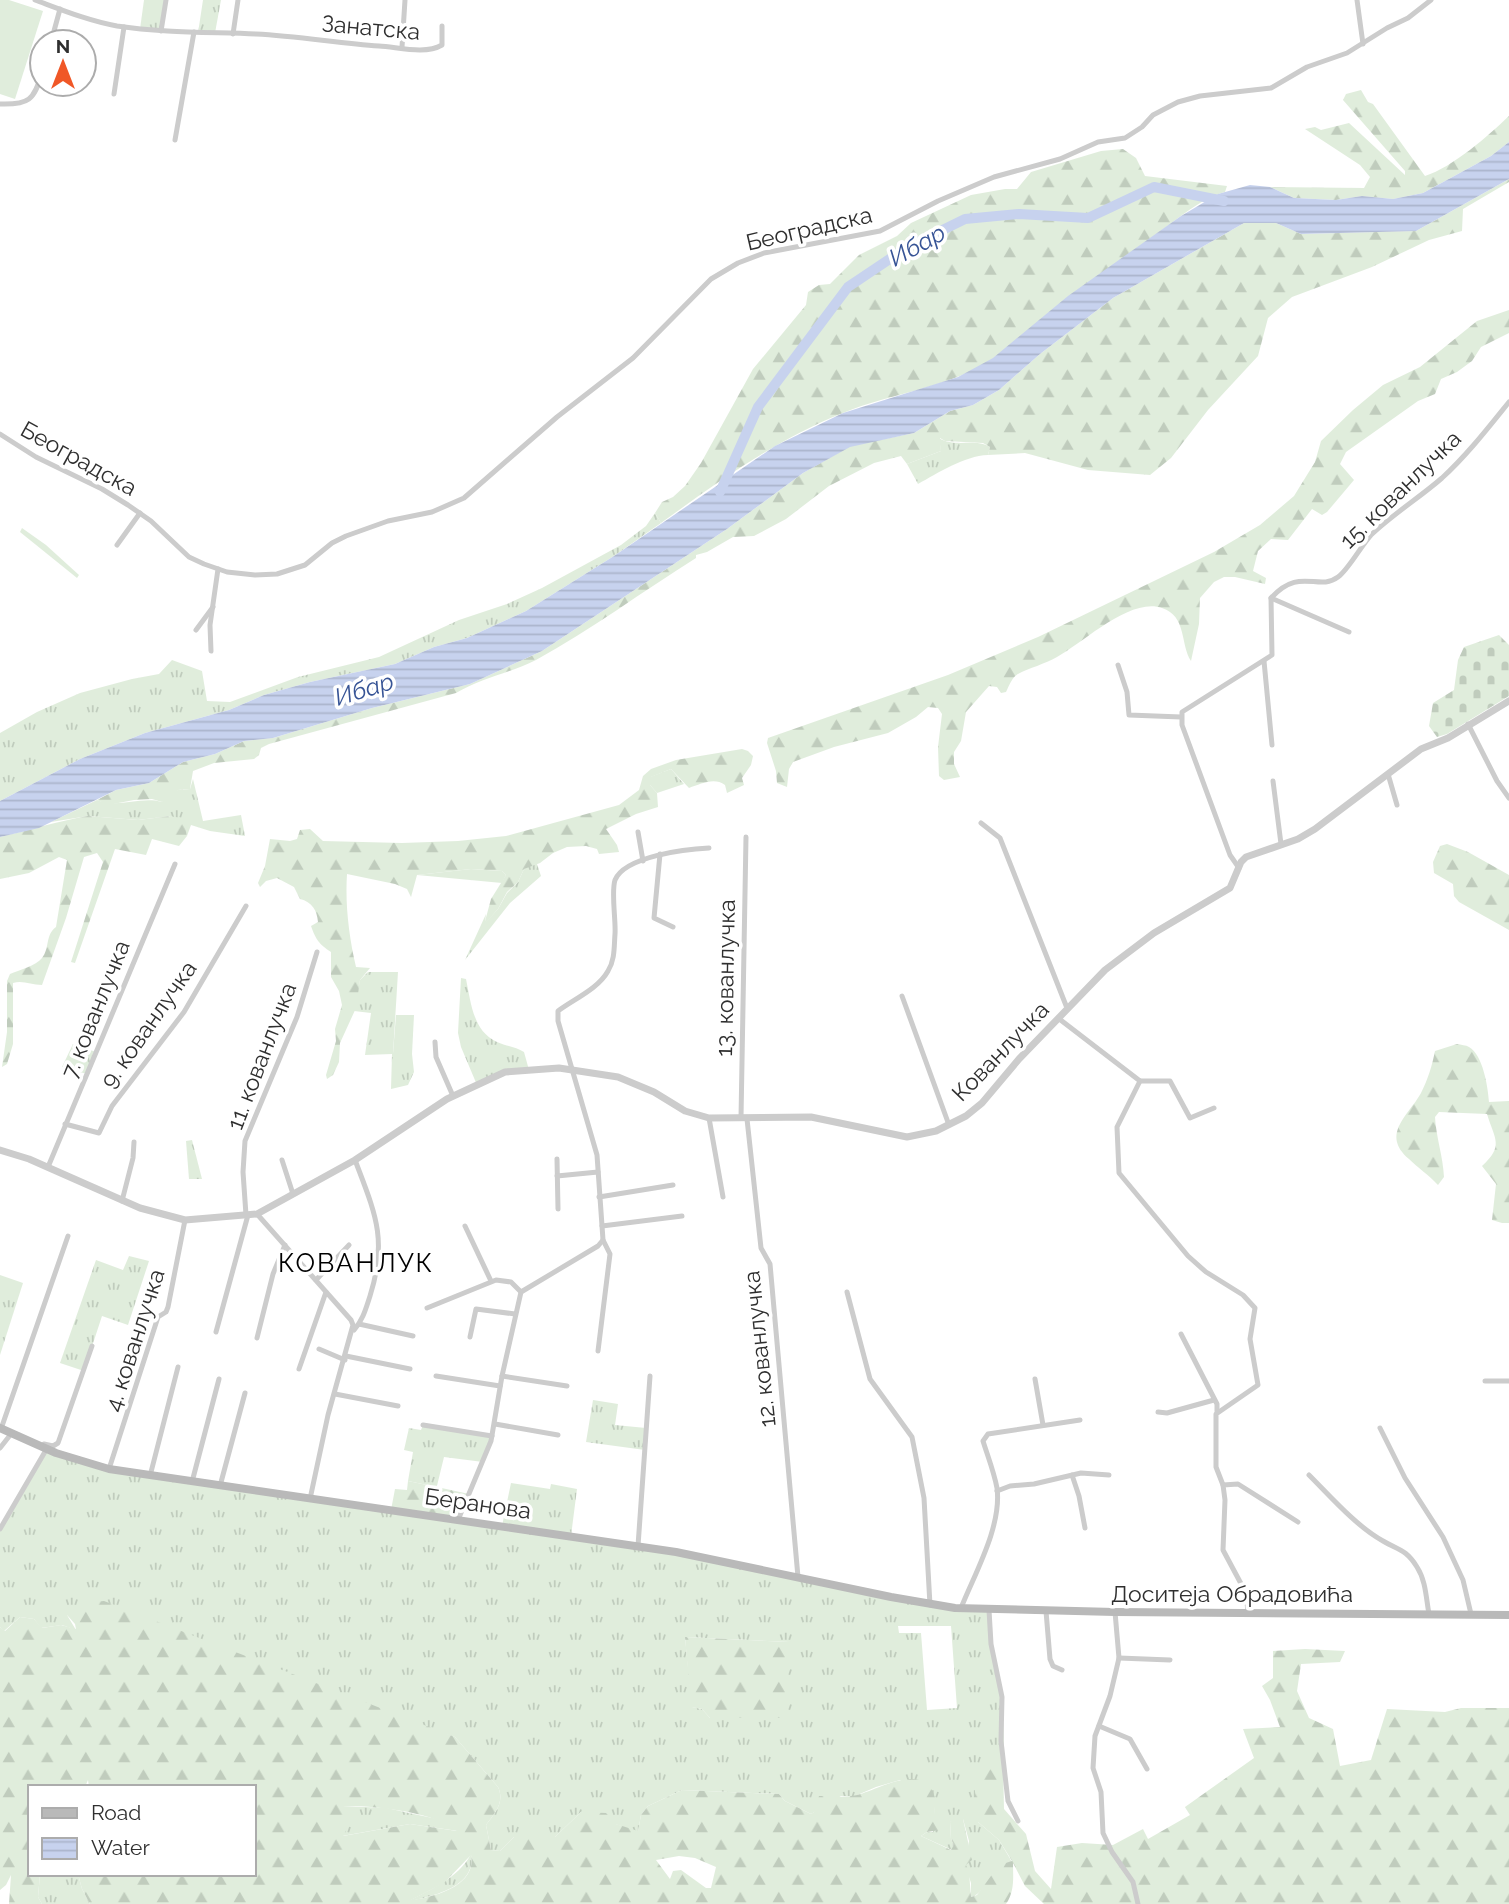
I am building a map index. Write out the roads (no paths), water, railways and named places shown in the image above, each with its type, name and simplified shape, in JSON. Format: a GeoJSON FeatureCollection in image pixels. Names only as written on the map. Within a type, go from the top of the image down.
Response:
{"type":"FeatureCollection","features":[{"type":"Feature","properties":{"kind":"main road","name":"Беранова"},"geometry":{"type":"LineString","coordinates":[[1,1429],[46,1450],[109,1469],[638,1546],[709,1558],[930,1605],[958,1608]]}},
{"type":"Feature","properties":{"kind":"main road","name":"Доситеја Обрадовића"},"geometry":{"type":"LineString","coordinates":[[958,1608],[1509,1615]]}},
{"type":"Feature","properties":{"kind":"street","name":"Занатска"},"geometry":{"type":"LineString","coordinates":[[36,0],[87,19],[124,27],[194,33],[289,36],[345,44],[435,49],[442,45],[442,26]]}},
{"type":"Feature","properties":{"kind":"street"},"geometry":{"type":"LineString","coordinates":[[161,31],[166,0]]}},
{"type":"Feature","properties":{"kind":"street"},"geometry":{"type":"LineString","coordinates":[[233,34],[238,0]]}},
{"type":"Feature","properties":{"kind":"street"},"geometry":{"type":"LineString","coordinates":[[402,47],[405,0]]}},
{"type":"Feature","properties":{"kind":"street"},"geometry":{"type":"LineString","coordinates":[[1357,0],[1363,44]]}},
{"type":"Feature","properties":{"kind":"street","name":"Београдска"},"geometry":{"type":"LineString","coordinates":[[0,434],[36,457],[102,489],[140,513],[169,536],[189,557],[218,569],[255,575],[277,574],[306,565],[332,543],[346,536],[388,521],[432,512],[464,498],[557,417],[642,350],[712,279],[737,263],[764,253],[880,231],[938,201],[994,177],[1060,159],[1098,142],[1125,138],[1142,127],[1153,115],[1178,102],[1200,96],[1271,88],[1307,67],[1334,59],[1363,44],[1408,18],[1431,0]]}},
{"type":"Feature","properties":{"kind":"street"},"geometry":{"type":"LineString","coordinates":[[55,28],[60,9]]}},
{"type":"Feature","properties":{"kind":"street"},"geometry":{"type":"LineString","coordinates":[[114,94],[124,27]]}},
{"type":"Feature","properties":{"kind":"street"},"geometry":{"type":"LineString","coordinates":[[175,140],[194,33]]}},
{"type":"Feature","properties":{"kind":"street"},"geometry":{"type":"LineString","coordinates":[[0,104],[14,104],[31,98]]}},
{"type":"Feature","properties":{"kind":"street","name":"15. кованлучка"},"geometry":{"type":"LineString","coordinates":[[1270,598],[1281,586],[1296,580],[1331,581],[1340,576],[1368,538],[1392,515],[1447,472],[1509,402]]}},
{"type":"Feature","properties":{"kind":"street","name":"Београдска"},"geometry":{"type":"LineString","coordinates":[[117,545],[140,513]]}},
{"type":"Feature","properties":{"kind":"street"},"geometry":{"type":"LineString","coordinates":[[211,651],[218,569]]}},
{"type":"Feature","properties":{"kind":"street"},"geometry":{"type":"LineString","coordinates":[[1181,716],[1188,707],[1272,655],[1270,598],[1349,632]]}},
{"type":"Feature","properties":{"kind":"street"},"geometry":{"type":"LineString","coordinates":[[195,630],[213,607]]}},
{"type":"Feature","properties":{"kind":"street"},"geometry":{"type":"LineString","coordinates":[[1264,661],[1272,746]]}},
{"type":"Feature","properties":{"kind":"street"},"geometry":{"type":"LineString","coordinates":[[1118,665],[1129,715],[1181,716]]}},
{"type":"Feature","properties":{"kind":"street","name":"Кованлучка"},"geometry":{"type":"LineString","coordinates":[[0,1150],[29,1159],[122,1201],[170,1218],[185,1220],[257,1214],[355,1160],[453,1096],[505,1072],[571,1069],[618,1076],[654,1092],[685,1111],[709,1118],[811,1117],[907,1137],[936,1132],[982,1103],[1105,970],[1154,933],[1230,888],[1246,857],[1315,829],[1421,749],[1448,738],[1509,701]]}},
{"type":"Feature","properties":{"kind":"street"},"geometry":{"type":"LineString","coordinates":[[1181,716],[1230,855],[1239,868]]}},
{"type":"Feature","properties":{"kind":"street"},"geometry":{"type":"LineString","coordinates":[[1468,724],[1497,781],[1509,798]]}},
{"type":"Feature","properties":{"kind":"street"},"geometry":{"type":"LineString","coordinates":[[1388,774],[1397,805]]}},
{"type":"Feature","properties":{"kind":"street"},"geometry":{"type":"LineString","coordinates":[[1273,781],[1281,844]]}},
{"type":"Feature","properties":{"kind":"street"},"geometry":{"type":"LineString","coordinates":[[981,823],[1000,838],[1067,1009]]}},
{"type":"Feature","properties":{"kind":"street"},"geometry":{"type":"LineString","coordinates":[[638,832],[643,861]]}},
{"type":"Feature","properties":{"kind":"street","name":"13. кованлучка"},"geometry":{"type":"LineString","coordinates":[[744,1119],[746,837]]}},
{"type":"Feature","properties":{"kind":"street"},"geometry":{"type":"LineString","coordinates":[[598,1351],[610,1254],[603,1240],[595,1147],[571,1069],[558,1021],[558,1011],[593,987],[608,972],[613,957],[616,929],[615,881],[621,872],[660,854],[709,848]]}},
{"type":"Feature","properties":{"kind":"street"},"geometry":{"type":"LineString","coordinates":[[660,854],[654,918],[673,927]]}},
{"type":"Feature","properties":{"kind":"street","name":"7. кованлучка"},"geometry":{"type":"LineString","coordinates":[[48,1167],[175,864]]}},
{"type":"Feature","properties":{"kind":"street","name":"9. кованлучка"},"geometry":{"type":"LineString","coordinates":[[65,1124],[99,1133],[112,1106],[184,1012],[246,906]]}},
{"type":"Feature","properties":{"kind":"street","name":"11. кованлучка"},"geometry":{"type":"LineString","coordinates":[[216,1332],[247,1215],[243,1172],[246,1142],[297,1017],[317,952]]}},
{"type":"Feature","properties":{"kind":"street"},"geometry":{"type":"LineString","coordinates":[[902,996],[949,1125]]}},
{"type":"Feature","properties":{"kind":"street"},"geometry":{"type":"LineString","coordinates":[[1058,1018],[1140,1081],[1170,1081],[1190,1118],[1214,1108]]}},
{"type":"Feature","properties":{"kind":"street"},"geometry":{"type":"LineString","coordinates":[[435,1042],[436,1057],[453,1096]]}},
{"type":"Feature","properties":{"kind":"street"},"geometry":{"type":"LineString","coordinates":[[1140,1081],[1117,1127],[1119,1173],[1188,1255],[1206,1272],[1243,1295],[1255,1308],[1250,1339],[1258,1385],[1217,1411]]}},
{"type":"Feature","properties":{"kind":"street"},"geometry":{"type":"LineString","coordinates":[[709,1118],[723,1197]]}},
{"type":"Feature","properties":{"kind":"street","name":"12. кованлучка"},"geometry":{"type":"LineString","coordinates":[[744,1119],[761,1248],[770,1264],[798,1577]]}},
{"type":"Feature","properties":{"kind":"street"},"geometry":{"type":"LineString","coordinates":[[122,1201],[133,1158],[134,1142]]}},
{"type":"Feature","properties":{"kind":"street"},"geometry":{"type":"LineString","coordinates":[[557,1159],[558,1209]]}},
{"type":"Feature","properties":{"kind":"street"},"geometry":{"type":"LineString","coordinates":[[282,1160],[293,1194]]}},
{"type":"Feature","properties":{"kind":"street"},"geometry":{"type":"LineString","coordinates":[[310,1499],[335,1394],[354,1330],[359,1324],[371,1290],[380,1255],[379,1233],[374,1213],[355,1160]]}},
{"type":"Feature","properties":{"kind":"street"},"geometry":{"type":"LineString","coordinates":[[558,1176],[598,1172]]}},
{"type":"Feature","properties":{"kind":"street"},"geometry":{"type":"LineString","coordinates":[[599,1197],[673,1185]]}},
{"type":"Feature","properties":{"kind":"street"},"geometry":{"type":"LineString","coordinates":[[257,1214],[351,1320],[354,1330]]}},
{"type":"Feature","properties":{"kind":"street"},"geometry":{"type":"LineString","coordinates":[[602,1226],[682,1216]]}},
{"type":"Feature","properties":{"kind":"street","name":"4. кованлучка"},"geometry":{"type":"LineString","coordinates":[[109,1469],[158,1317],[166,1312],[168,1307],[185,1220]]}},
{"type":"Feature","properties":{"kind":"street"},"geometry":{"type":"LineString","coordinates":[[465,1226],[491,1281]]}},
{"type":"Feature","properties":{"kind":"street"},"geometry":{"type":"LineString","coordinates":[[1,1429],[68,1236]]}},
{"type":"Feature","properties":{"kind":"street"},"geometry":{"type":"LineString","coordinates":[[458,1520],[492,1436],[502,1376],[522,1292],[598,1246],[603,1240]]}},
{"type":"Feature","properties":{"kind":"street"},"geometry":{"type":"LineString","coordinates":[[257,1338],[273,1274],[285,1245]]}},
{"type":"Feature","properties":{"kind":"street"},"geometry":{"type":"LineString","coordinates":[[316,1280],[349,1245]]}},
{"type":"Feature","properties":{"kind":"street"},"geometry":{"type":"LineString","coordinates":[[427,1308],[491,1281],[511,1282],[522,1292]]}},
{"type":"Feature","properties":{"kind":"street"},"geometry":{"type":"LineString","coordinates":[[299,1370],[326,1292]]}},
{"type":"Feature","properties":{"kind":"street"},"geometry":{"type":"LineString","coordinates":[[847,1292],[870,1379],[912,1437],[924,1498],[930,1605]]}},
{"type":"Feature","properties":{"kind":"street"},"geometry":{"type":"LineString","coordinates":[[470,1336],[476,1309],[515,1314]]}},
{"type":"Feature","properties":{"kind":"street"},"geometry":{"type":"LineString","coordinates":[[359,1324],[413,1336]]}},
{"type":"Feature","properties":{"kind":"street"},"geometry":{"type":"LineString","coordinates":[[1181,1334],[1217,1411],[1216,1467],[1223,1485],[1223,1550],[1246,1593],[1248,1612]]}},
{"type":"Feature","properties":{"kind":"street"},"geometry":{"type":"LineString","coordinates":[[0,1448],[14,1436],[53,1446],[58,1443],[92,1346]]}},
{"type":"Feature","properties":{"kind":"street"},"geometry":{"type":"LineString","coordinates":[[319,1349],[346,1358],[410,1370]]}},
{"type":"Feature","properties":{"kind":"street"},"geometry":{"type":"LineString","coordinates":[[150,1476],[178,1367]]}},
{"type":"Feature","properties":{"kind":"street"},"geometry":{"type":"LineString","coordinates":[[436,1376],[500,1386]]}},
{"type":"Feature","properties":{"kind":"street"},"geometry":{"type":"LineString","coordinates":[[502,1376],[568,1386]]}},
{"type":"Feature","properties":{"kind":"street"},"geometry":{"type":"LineString","coordinates":[[638,1546],[650,1376]]}},
{"type":"Feature","properties":{"kind":"street"},"geometry":{"type":"LineString","coordinates":[[192,1482],[219,1379]]}},
{"type":"Feature","properties":{"kind":"street"},"geometry":{"type":"LineString","coordinates":[[1035,1379],[1043,1425]]}},
{"type":"Feature","properties":{"kind":"street"},"geometry":{"type":"LineString","coordinates":[[1485,1381],[1509,1381]]}},
{"type":"Feature","properties":{"kind":"street"},"geometry":{"type":"LineString","coordinates":[[220,1486],[245,1392]]}},
{"type":"Feature","properties":{"kind":"street"},"geometry":{"type":"LineString","coordinates":[[335,1394],[398,1406]]}},
{"type":"Feature","properties":{"kind":"street"},"geometry":{"type":"LineString","coordinates":[[1158,1412],[1214,1400]]}},
{"type":"Feature","properties":{"kind":"street"},"geometry":{"type":"LineString","coordinates":[[958,1608],[996,1517],[997,1491],[984,1437],[988,1434],[1080,1420]]}},
{"type":"Feature","properties":{"kind":"street"},"geometry":{"type":"LineString","coordinates":[[495,1424],[558,1434]]}},
{"type":"Feature","properties":{"kind":"street"},"geometry":{"type":"LineString","coordinates":[[423,1426],[492,1436]]}},
{"type":"Feature","properties":{"kind":"street"},"geometry":{"type":"LineString","coordinates":[[1380,1428],[1405,1478],[1443,1537],[1463,1580],[1471,1615]]}},
{"type":"Feature","properties":{"kind":"street"},"geometry":{"type":"LineString","coordinates":[[0,1529],[46,1450]]}},
{"type":"Feature","properties":{"kind":"street"},"geometry":{"type":"LineString","coordinates":[[997,1491],[1010,1486],[1034,1484],[1072,1475],[1109,1475]]}},
{"type":"Feature","properties":{"kind":"street"},"geometry":{"type":"LineString","coordinates":[[1072,1475],[1085,1528]]}},
{"type":"Feature","properties":{"kind":"street"},"geometry":{"type":"LineString","coordinates":[[1309,1475],[1346,1511],[1383,1541],[1399,1547],[1415,1564],[1423,1579],[1429,1614]]}},
{"type":"Feature","properties":{"kind":"street"},"geometry":{"type":"LineString","coordinates":[[1223,1485],[1238,1483],[1298,1522]]}},
{"type":"Feature","properties":{"kind":"street"},"geometry":{"type":"LineString","coordinates":[[989,1610],[991,1644],[1002,1697],[1001,1741],[1008,1801],[1018,1821]]}},
{"type":"Feature","properties":{"kind":"street"},"geometry":{"type":"LineString","coordinates":[[1046,1611],[1050,1659],[1053,1666],[1062,1670]]}},
{"type":"Feature","properties":{"kind":"street"},"geometry":{"type":"LineString","coordinates":[[1115,1612],[1119,1658],[1110,1696],[1095,1736],[1093,1768],[1101,1792],[1103,1833],[1112,1852],[1133,1882],[1138,1904]]}},
{"type":"Feature","properties":{"kind":"street"},"geometry":{"type":"LineString","coordinates":[[1119,1658],[1170,1660]]}},
{"type":"Feature","properties":{"kind":"street"},"geometry":{"type":"LineString","coordinates":[[1099,1726],[1130,1739],[1147,1769]]}},
{"type":"Feature","properties":{"kind":"water"},"geometry":{"type":"Polygon","coordinates":[[[1509,142],[1509,179],[1416,231],[1301,234],[1276,223],[1244,223],[1113,298],[1040,354],[999,390],[973,405],[950,411],[914,433],[850,447],[803,473],[727,529],[542,651],[470,684],[372,708],[273,738],[244,741],[215,754],[183,762],[149,783],[116,790],[39,828],[0,837],[0,801],[80,759],[145,733],[229,710],[264,695],[395,664],[434,647],[467,638],[526,611],[614,556],[775,446],[843,413],[958,377],[993,358],[1068,296],[1181,216],[1218,194],[1250,185],[1270,187],[1294,198],[1336,200],[1362,196],[1393,199],[1423,193],[1491,156],[1509,142]]]}},
{"type":"Feature","properties":{"kind":"waterway","name":"Ибар"},"geometry":{"type":"LineString","coordinates":[[720,492],[758,407],[848,287],[906,248],[965,219],[1019,214],[1088,218],[1154,187],[1224,201]]}},
{"type":"Feature","properties":{"kind":"district","name":"КОВАНЛУК"},"geometry":{"type":"Point","coordinates":[356,1263]}}]}
